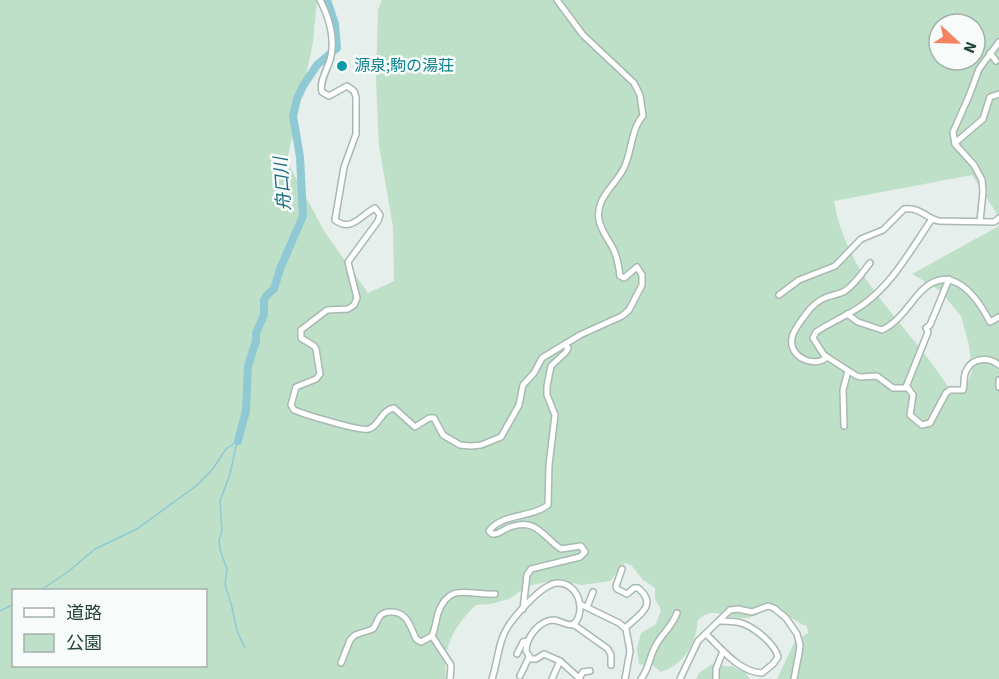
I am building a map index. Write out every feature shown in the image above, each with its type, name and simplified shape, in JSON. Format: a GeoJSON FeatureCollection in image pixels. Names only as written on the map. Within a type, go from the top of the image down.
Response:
{"type":"FeatureCollection","features":[{"type":"Feature","properties":{"kind":"street"},"geometry":{"type":"LineString","coordinates":[[320,0],[329,16],[332,45],[331,58],[320,87],[322,92],[329,96],[347,86],[354,91],[356,97],[356,134],[344,166],[335,220],[344,225],[350,225],[375,208],[380,214],[378,221],[348,262],[357,298],[354,305],[348,309],[327,310],[301,330],[301,338],[316,349],[320,374],[316,379],[296,387],[291,402],[294,410],[364,430],[374,426],[386,411],[394,408],[416,427],[429,418],[434,418],[443,435],[460,445],[471,446],[486,444],[504,434],[519,405],[523,385],[534,373],[542,358],[580,335],[626,314],[642,285],[642,275],[638,267],[624,278],[620,276],[616,254],[601,228],[598,216],[602,198],[618,180],[626,164],[638,122],[643,114],[640,95],[634,83],[583,35],[557,0]]}},
{"type":"Feature","properties":{"kind":"street"},"geometry":{"type":"LineString","coordinates":[[980,221],[982,180],[974,165],[955,143],[952,136],[979,69],[999,42]]}},
{"type":"Feature","properties":{"kind":"street"},"geometry":{"type":"LineString","coordinates":[[990,53],[996,61]]}},
{"type":"Feature","properties":{"kind":"street"},"geometry":{"type":"LineString","coordinates":[[955,143],[970,128],[980,123],[990,97],[999,94]]}},
{"type":"Feature","properties":{"kind":"street"},"geometry":{"type":"LineString","coordinates":[[779,295],[798,280],[835,266],[861,239],[883,230],[904,209],[925,213],[932,219],[994,222],[999,218]]}},
{"type":"Feature","properties":{"kind":"street"},"geometry":{"type":"LineString","coordinates":[[906,387],[892,388],[877,376],[860,377],[848,371],[827,357],[815,342],[814,335],[870,299],[892,277],[932,219]]}},
{"type":"Feature","properties":{"kind":"street"},"geometry":{"type":"LineString","coordinates":[[827,357],[823,361],[804,361],[794,349],[792,337],[807,312],[825,297],[844,291],[870,263]]}},
{"type":"Feature","properties":{"kind":"street"},"geometry":{"type":"LineString","coordinates":[[847,314],[852,319],[873,328],[885,329],[904,313],[922,291],[937,281],[949,279],[960,284],[981,305],[990,322],[999,318]]}},
{"type":"Feature","properties":{"kind":"street"},"geometry":{"type":"LineString","coordinates":[[906,387],[949,279]]}},
{"type":"Feature","properties":{"kind":"street"},"geometry":{"type":"LineString","coordinates":[[523,609],[527,575],[531,569],[580,557],[585,552],[581,546],[561,549],[538,528],[527,524],[510,527],[497,535],[489,531],[497,524],[548,505],[549,465],[555,415],[546,390],[551,366],[566,352],[568,348],[565,344]]}},
{"type":"Feature","properties":{"kind":"street"},"geometry":{"type":"LineString","coordinates":[[906,387],[913,395],[910,416],[922,425],[927,425],[946,393],[950,390],[963,390],[969,365],[983,359],[999,365]]}},
{"type":"Feature","properties":{"kind":"street"},"geometry":{"type":"LineString","coordinates":[[843,426],[843,390],[848,371]]}},
{"type":"Feature","properties":{"kind":"street"},"geometry":{"type":"LineString","coordinates":[[999,380],[999,387]]}},
{"type":"Feature","properties":{"kind":"street"},"geometry":{"type":"LineString","coordinates":[[622,569],[617,589],[627,594],[634,588],[638,588],[647,598],[646,609],[625,628]]}},
{"type":"Feature","properties":{"kind":"street"},"geometry":{"type":"LineString","coordinates":[[492,679],[505,632],[539,592],[557,583],[573,590],[580,604],[580,613],[573,624]]}},
{"type":"Feature","properties":{"kind":"street"},"geometry":{"type":"LineString","coordinates":[[341,663],[350,640],[355,635],[373,629],[384,613],[394,612],[404,616],[417,641],[421,642],[432,636],[442,605],[451,593],[457,591],[495,594]]}},
{"type":"Feature","properties":{"kind":"street"},"geometry":{"type":"LineString","coordinates":[[587,607],[593,592]]}},
{"type":"Feature","properties":{"kind":"street"},"geometry":{"type":"LineString","coordinates":[[580,604],[625,628],[629,635],[630,651],[625,679]]}},
{"type":"Feature","properties":{"kind":"street"},"geometry":{"type":"LineString","coordinates":[[680,679],[696,644],[727,613],[734,609],[752,612],[768,606],[777,610],[793,627],[799,640],[794,679]]}},
{"type":"Feature","properties":{"kind":"street"},"geometry":{"type":"LineString","coordinates":[[641,679],[648,668],[656,645],[672,625],[677,613]]}},
{"type":"Feature","properties":{"kind":"street"},"geometry":{"type":"LineString","coordinates":[[529,657],[526,651],[530,636],[545,623],[553,620],[567,625],[573,624],[608,649],[611,654],[611,665]]}},
{"type":"Feature","properties":{"kind":"street"},"geometry":{"type":"LineString","coordinates":[[706,634],[745,668],[759,673],[769,668],[777,657],[772,646],[748,626],[720,621]]}},
{"type":"Feature","properties":{"kind":"street"},"geometry":{"type":"LineString","coordinates":[[432,636],[451,665],[450,679]]}},
{"type":"Feature","properties":{"kind":"street"},"geometry":{"type":"LineString","coordinates":[[517,654],[520,645],[527,641]]}},
{"type":"Feature","properties":{"kind":"street"},"geometry":{"type":"LineString","coordinates":[[716,679],[716,669],[723,651]]}},
{"type":"Feature","properties":{"kind":"street"},"geometry":{"type":"LineString","coordinates":[[529,657],[536,658],[544,654],[560,661],[580,678],[583,672],[590,671]]}},
{"type":"Feature","properties":{"kind":"street"},"geometry":{"type":"LineString","coordinates":[[520,676],[529,657]]}},
{"type":"Feature","properties":{"kind":"street"},"geometry":{"type":"LineString","coordinates":[[552,679],[560,661]]}},
{"type":"Feature","properties":{"kind":"green space"},"geometry":{"type":"Polygon","coordinates":[[[0,0],[317,0],[313,43],[287,161],[324,231],[368,293],[394,281],[393,227],[379,146],[376,81],[378,10],[382,0],[999,0],[999,217],[972,175],[834,201],[841,230],[867,280],[952,393],[967,385],[972,370],[969,345],[961,316],[939,290],[912,274],[999,226],[999,679],[777,679],[795,641],[808,633],[807,626],[797,622],[772,604],[749,617],[740,618],[718,613],[703,616],[698,620],[695,637],[688,652],[677,664],[661,672],[648,662],[643,665],[639,664],[637,649],[641,633],[656,624],[661,610],[655,599],[655,588],[643,580],[631,565],[625,563],[610,581],[582,585],[555,580],[528,586],[509,599],[476,605],[461,621],[451,638],[445,668],[446,679],[0,679],[0,0]]]}},
{"type":"Feature","properties":{"kind":"green space"},"geometry":{"type":"Polygon","coordinates":[[[714,663],[731,666],[745,672],[750,679],[696,679],[699,673],[714,663]]]}},
{"type":"Feature","properties":{"kind":"waterway","name":"舟口川"},"geometry":{"type":"LineString","coordinates":[[238,441],[246,411],[248,366],[256,341],[256,333],[264,315],[264,300],[274,289],[280,269],[303,216],[300,157],[293,116],[297,99],[317,65],[337,48],[335,24],[327,0]]}},
{"type":"Feature","properties":{"kind":"waterway"},"geometry":{"type":"LineString","coordinates":[[42,589],[95,549],[137,529],[196,486],[212,470],[226,449],[238,441]]}},
{"type":"Feature","properties":{"kind":"waterway"},"geometry":{"type":"LineString","coordinates":[[237,442],[230,474],[220,501],[222,531],[219,540],[227,569],[225,585],[237,631],[245,648]]}},
{"type":"Feature","properties":{"kind":"waterway"},"geometry":{"type":"LineString","coordinates":[[0,611],[12,605]]}},
{"type":"Feature","properties":{"kind":"place","name":"源泉;駒の湯荘"},"geometry":{"type":"Point","coordinates":[342,66]}}]}
